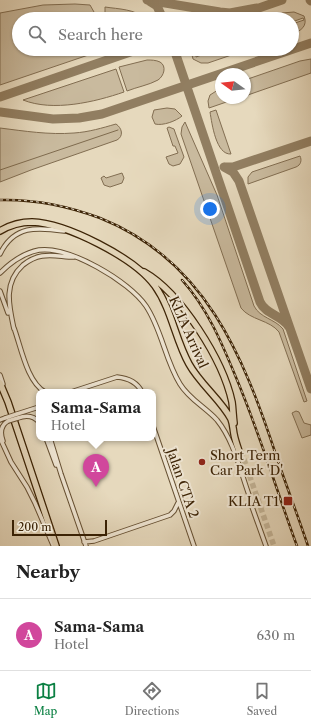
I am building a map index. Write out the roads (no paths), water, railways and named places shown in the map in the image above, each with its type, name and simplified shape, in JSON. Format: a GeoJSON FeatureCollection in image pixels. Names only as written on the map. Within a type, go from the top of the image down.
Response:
{"type":"FeatureCollection","features":[{"type":"Feature","properties":{"kind":"main road"},"geometry":{"type":"LineString","coordinates":[[0,231],[16,224],[31,222],[52,225],[98,243],[135,266]]}},
{"type":"Feature","properties":{"kind":"main road","name":"KLIA Arrival"},"geometry":{"type":"LineString","coordinates":[[135,266],[156,279],[165,288],[182,307],[206,342],[223,374],[232,402],[234,424],[240,451],[230,418],[189,364],[163,298],[155,285],[135,266]]}},
{"type":"Feature","properties":{"kind":"main road"},"geometry":{"type":"LineString","coordinates":[[0,383],[8,402],[55,546]]}},
{"type":"Feature","properties":{"kind":"street"},"geometry":{"type":"LineString","coordinates":[[0,254],[5,245],[16,235],[28,230],[41,228],[70,232]]}},
{"type":"Feature","properties":{"kind":"street"},"geometry":{"type":"LineString","coordinates":[[0,273],[13,261],[33,251],[55,251],[68,253],[91,264],[130,289],[144,304],[155,323],[172,370],[180,385],[187,394],[211,414],[228,437],[248,495]]}},
{"type":"Feature","properties":{"kind":"street"},"geometry":{"type":"LineString","coordinates":[[14,329],[9,309],[8,295],[10,284],[17,272],[26,263],[41,256],[59,255],[77,258]]}},
{"type":"Feature","properties":{"kind":"street"},"geometry":{"type":"LineString","coordinates":[[0,291],[32,378],[36,385],[41,389]]}},
{"type":"Feature","properties":{"kind":"street"},"geometry":{"type":"LineString","coordinates":[[0,375],[8,402]]}},
{"type":"Feature","properties":{"kind":"street"},"geometry":{"type":"LineString","coordinates":[[81,389],[121,377],[134,382],[140,389]]}},
{"type":"Feature","properties":{"kind":"street"},"geometry":{"type":"LineString","coordinates":[[0,420],[6,420],[36,408]]}},
{"type":"Feature","properties":{"kind":"street"},"geometry":{"type":"LineString","coordinates":[[18,416],[28,416],[36,420]]}},
{"type":"Feature","properties":{"kind":"street"},"geometry":{"type":"LineString","coordinates":[[5,448],[1,430],[6,420]]}},
{"type":"Feature","properties":{"kind":"street","name":"Jalan CTA 2"},"geometry":{"type":"LineString","coordinates":[[156,435],[194,546]]}},
{"type":"Feature","properties":{"kind":"street"},"geometry":{"type":"LineString","coordinates":[[0,438],[11,462],[27,487],[55,546]]}},
{"type":"Feature","properties":{"kind":"street"},"geometry":{"type":"LineString","coordinates":[[47,441],[61,474]]}},
{"type":"Feature","properties":{"kind":"street"},"geometry":{"type":"LineString","coordinates":[[51,441],[85,544],[170,515],[179,502]]}},
{"type":"Feature","properties":{"kind":"street"},"geometry":{"type":"LineString","coordinates":[[252,504],[266,546]]}},
{"type":"Feature","properties":{"kind":"waterway"},"geometry":{"type":"LineString","coordinates":[[0,170],[118,130]]}},
{"type":"Feature","properties":{"kind":"tunnel"},"geometry":{"type":"LineString","coordinates":[[241,451],[274,546]]}},
{"type":"Feature","properties":{"kind":"tunnel"},"geometry":{"type":"LineString","coordinates":[[249,495],[251,504]]}},
{"type":"Feature","properties":{"kind":"railway"},"geometry":{"type":"LineString","coordinates":[[0,200],[51,204],[100,218],[136,236],[167,259],[193,285],[215,315],[233,347],[249,382],[308,546]]}},
{"type":"Feature","properties":{"kind":"railway"},"geometry":{"type":"LineString","coordinates":[[182,280],[199,302],[213,325],[244,396],[297,546]]}},
{"type":"Feature","properties":{"kind":"place","name":"Short Term Car Park 'D'"},"geometry":{"type":"Point","coordinates":[202,462]}},
{"type":"Feature","properties":{"kind":"place","name":"Sama-Sama"},"geometry":{"type":"Point","coordinates":[96,487]}},
{"type":"Feature","properties":{"kind":"place","name":"KLIA T1"},"geometry":{"type":"Point","coordinates":[288,501]}}]}
